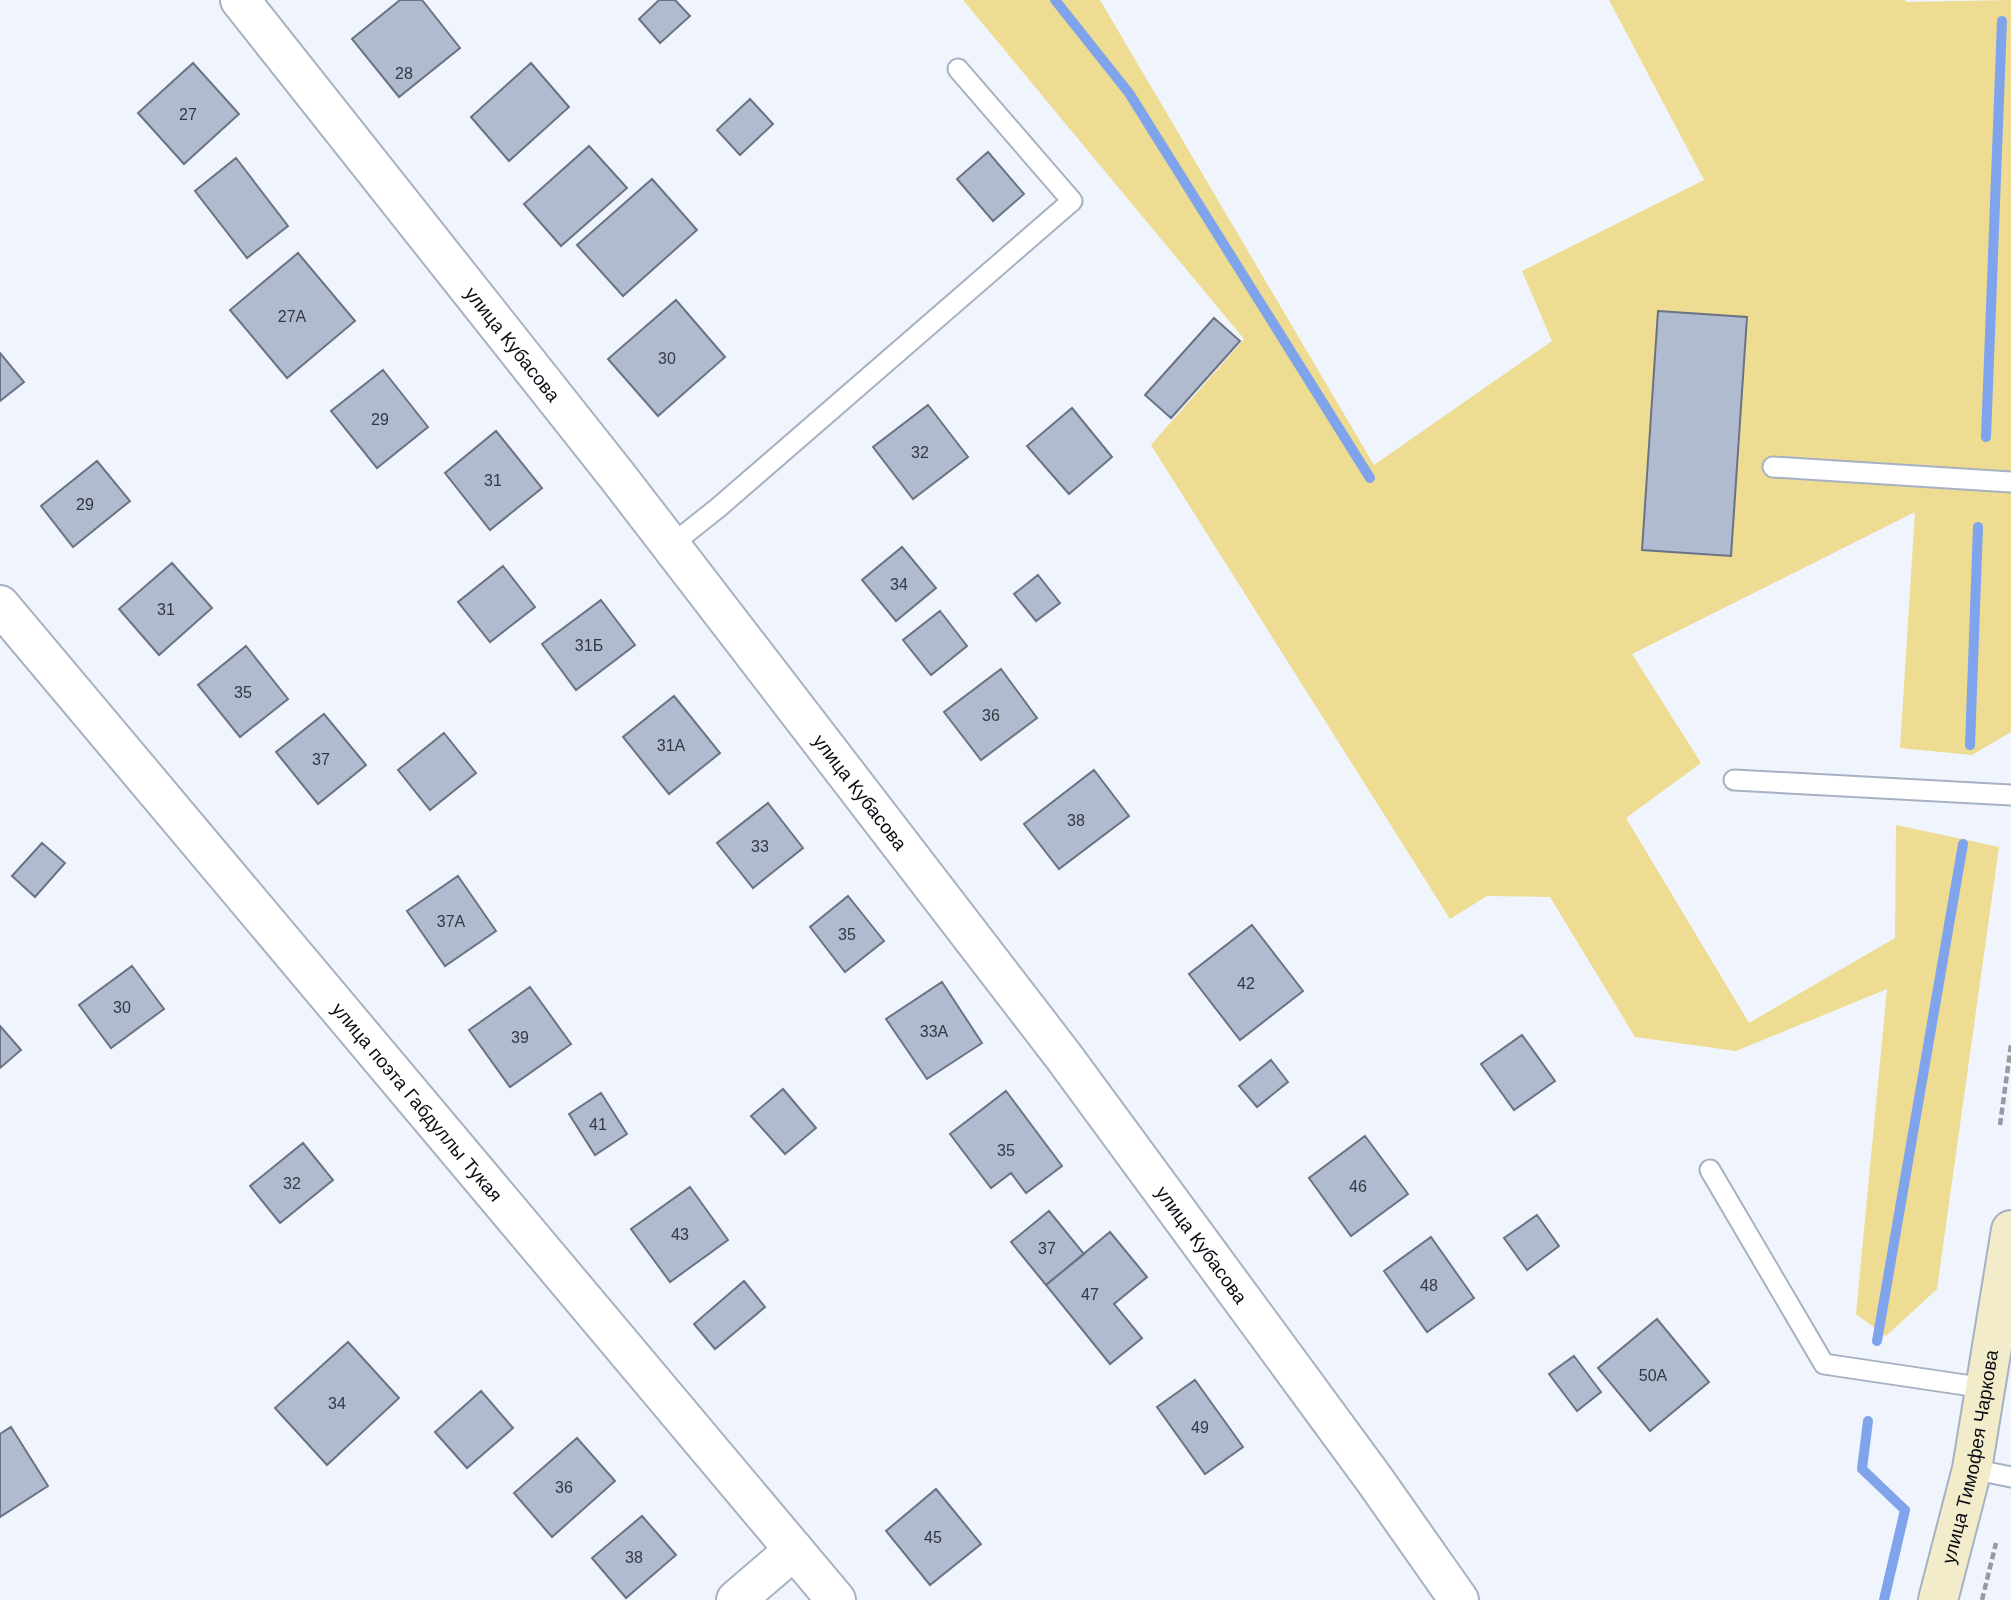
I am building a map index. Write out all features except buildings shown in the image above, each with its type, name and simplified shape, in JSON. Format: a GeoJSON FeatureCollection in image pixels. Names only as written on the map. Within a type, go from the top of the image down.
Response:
{"type":"FeatureCollection","features":[{"type":"Feature","properties":{"kind":"main road","name":"улица Тимофея Чаркова"},"geometry":{"type":"LineString","coordinates":[[1937,1600],[1972,1469],[2011,1230]]}},
{"type":"Feature","properties":{"kind":"street","name":"улица Кубасова"},"geometry":{"type":"LineString","coordinates":[[240,0],[670,546],[1064,1057],[1374,1479],[1459,1600]]}},
{"type":"Feature","properties":{"kind":"street","name":"улица поэта Габдуллы Тукая"},"geometry":{"type":"LineString","coordinates":[[0,605],[836,1600]]}},
{"type":"Feature","properties":{"kind":"street"},"geometry":{"type":"LineString","coordinates":[[736,1600],[794,1550]]}},
{"type":"Feature","properties":{"kind":"lane"},"geometry":{"type":"LineString","coordinates":[[670,546],[719,507],[1072,201],[958,69]]}},
{"type":"Feature","properties":{"kind":"lane"},"geometry":{"type":"LineString","coordinates":[[1773,467],[2011,482]]}},
{"type":"Feature","properties":{"kind":"lane"},"geometry":{"type":"LineString","coordinates":[[1734,780],[2011,795]]}},
{"type":"Feature","properties":{"kind":"lane"},"geometry":{"type":"LineString","coordinates":[[1710,1170],[1824,1364],[1985,1388]]}},
{"type":"Feature","properties":{"kind":"lane"},"geometry":{"type":"LineString","coordinates":[[1972,1469],[2011,1477]]}},
{"type":"Feature","properties":{"kind":"path"},"geometry":{"type":"LineString","coordinates":[[2000,1125],[2011,1045]]}},
{"type":"Feature","properties":{"kind":"shaded area"},"geometry":{"type":"Polygon","coordinates":[[[963,0],[1100,0],[1374,465],[1552,341],[1522,271],[1704,180],[1609,0],[2011,0],[2011,732],[1972,755],[1900,748],[1915,512],[1632,654],[1701,763],[1626,818],[1749,1023],[1895,938],[1896,825],[1999,847],[1937,1289],[1886,1336],[1856,1314],[1887,989],[1736,1051],[1635,1037],[1550,897],[1487,896],[1450,919],[1151,445],[1244,339],[963,0]]]}},
{"type":"Feature","properties":{"kind":"waterway"},"geometry":{"type":"LineString","coordinates":[[1055,0],[1129,93],[1370,478]]}},
{"type":"Feature","properties":{"kind":"waterway"},"geometry":{"type":"LineString","coordinates":[[1986,437],[2002,21]]}},
{"type":"Feature","properties":{"kind":"waterway"},"geometry":{"type":"LineString","coordinates":[[1970,745],[1978,527]]}},
{"type":"Feature","properties":{"kind":"waterway"},"geometry":{"type":"LineString","coordinates":[[1877,1341],[1963,844]]}},
{"type":"Feature","properties":{"kind":"waterway"},"geometry":{"type":"LineString","coordinates":[[1868,1421],[1862,1469],[1905,1510],[1884,1600]]}}]}
